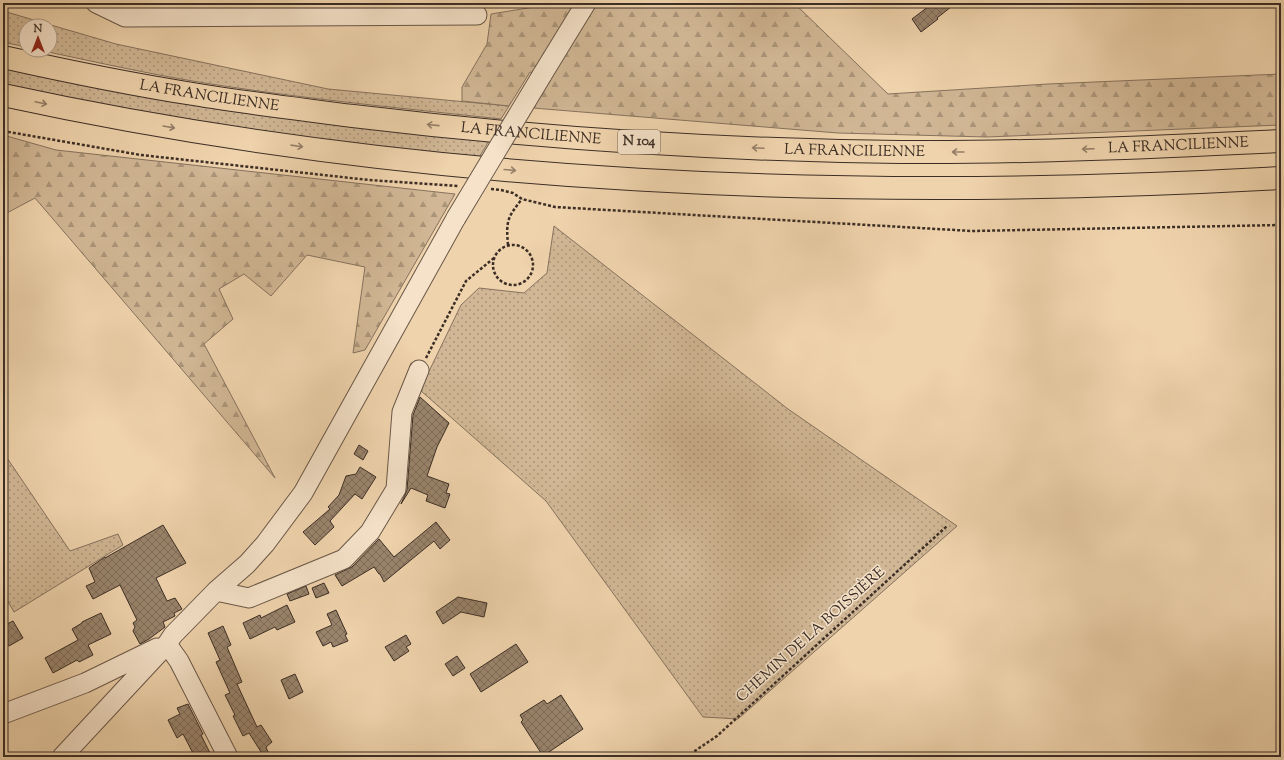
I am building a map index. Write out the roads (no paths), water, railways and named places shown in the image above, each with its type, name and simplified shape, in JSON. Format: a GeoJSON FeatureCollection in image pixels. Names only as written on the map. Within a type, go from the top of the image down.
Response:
{"type":"FeatureCollection","features":[{"type":"Feature","properties":{"kind":"highway","name":"LA FRANCILIENNE"},"geometry":{"type":"LineString","coordinates":[[3,57],[68,71],[193,94],[421,124],[543,136],[776,149],[898,152],[998,152],[1281,141]]}},
{"type":"Feature","properties":{"kind":"highway"},"geometry":{"type":"LineString","coordinates":[[3,95],[67,109],[164,126],[303,147],[420,161],[554,174],[672,181],[900,188],[1000,188],[1202,183],[1281,178]]}},
{"type":"Feature","properties":{"kind":"street"},"geometry":{"type":"LineString","coordinates":[[96,3],[125,17],[239,10],[472,11]]}},
{"type":"Feature","properties":{"kind":"street"},"geometry":{"type":"LineString","coordinates":[[62,757],[168,644],[173,635],[216,591],[247,564],[265,544],[303,494],[456,218],[586,3]]}},
{"type":"Feature","properties":{"kind":"street"},"geometry":{"type":"LineString","coordinates":[[216,591],[249,598],[344,559],[370,532],[396,489],[402,412],[419,370]]}},
{"type":"Feature","properties":{"kind":"street"},"geometry":{"type":"LineString","coordinates":[[3,714],[85,683],[168,644]]}},
{"type":"Feature","properties":{"kind":"street"},"geometry":{"type":"LineString","coordinates":[[168,644],[179,661],[228,757]]}}]}
